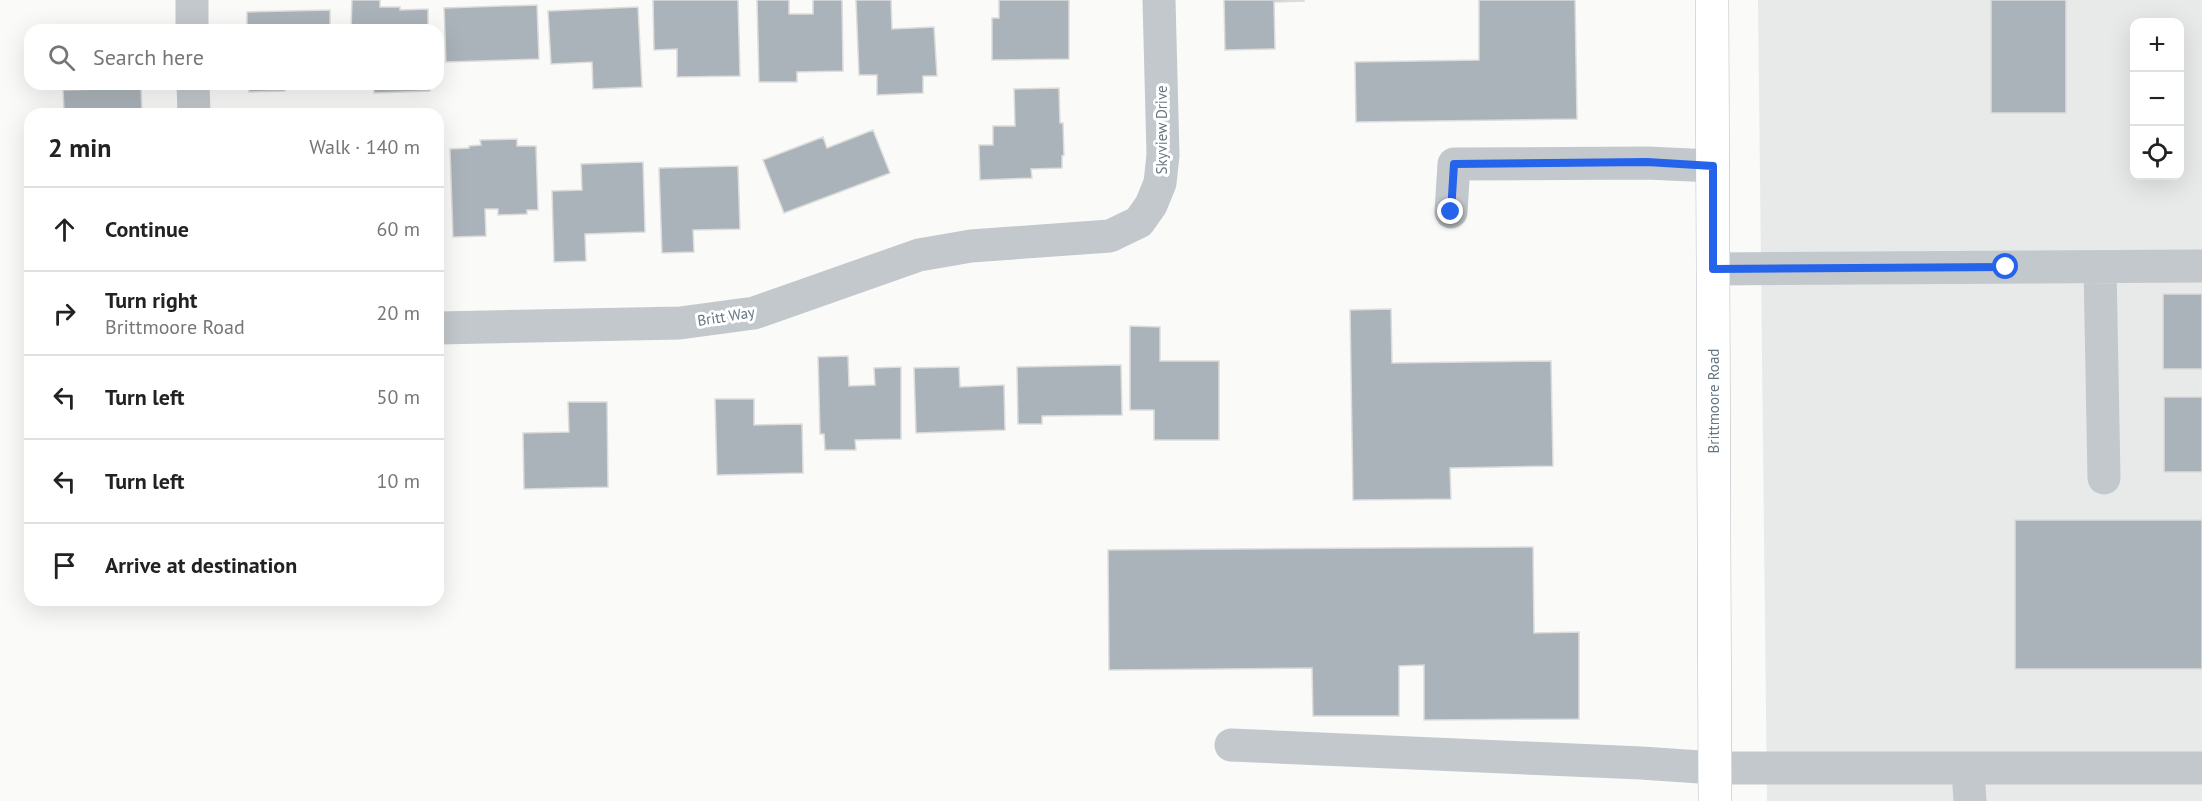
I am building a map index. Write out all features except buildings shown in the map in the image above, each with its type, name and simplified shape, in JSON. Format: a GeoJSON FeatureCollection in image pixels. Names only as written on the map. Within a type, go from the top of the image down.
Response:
{"type":"FeatureCollection","features":[{"type":"Feature","properties":{"kind":"main road","name":"Brittmoore Road"},"geometry":{"type":"LineString","coordinates":[[1712,0],[1715,801]]}},
{"type":"Feature","properties":{"kind":"street"},"geometry":{"type":"LineString","coordinates":[[192,0],[192,24]]}},
{"type":"Feature","properties":{"kind":"street","name":"Skyview Drive"},"geometry":{"type":"LineString","coordinates":[[1039,241],[1110,236],[1139,222],[1151,205],[1160,183],[1163,154],[1159,0]]}},
{"type":"Feature","properties":{"kind":"street"},"geometry":{"type":"LineString","coordinates":[[193,90],[194,108]]}},
{"type":"Feature","properties":{"kind":"street"},"geometry":{"type":"LineString","coordinates":[[1451,212],[1454,164],[1647,162],[1713,166]]}},
{"type":"Feature","properties":{"kind":"street","name":"Britt Way"},"geometry":{"type":"LineString","coordinates":[[444,328],[680,323],[754,313],[919,255],[971,246],[1039,241]]}},
{"type":"Feature","properties":{"kind":"street"},"geometry":{"type":"LineString","coordinates":[[1713,269],[2202,266]]}},
{"type":"Feature","properties":{"kind":"street"},"geometry":{"type":"LineString","coordinates":[[2100,267],[2104,478]]}},
{"type":"Feature","properties":{"kind":"street"},"geometry":{"type":"LineString","coordinates":[[1231,744],[1715,768],[2202,768]]}},
{"type":"Feature","properties":{"kind":"street"},"geometry":{"type":"LineString","coordinates":[[1968,769],[1970,801]]}},
{"type":"Feature","properties":{"kind":"shaded area"},"geometry":{"type":"Polygon","coordinates":[[[1758,0],[2202,0],[2202,801],[1767,801],[1758,0]]]}},
{"type":"Feature","properties":{"kind":"route"},"geometry":{"type":"LineString","coordinates":[[1451,212],[1454,164],[1647,162],[1713,166],[1713,269],[2006,267]]}}]}
